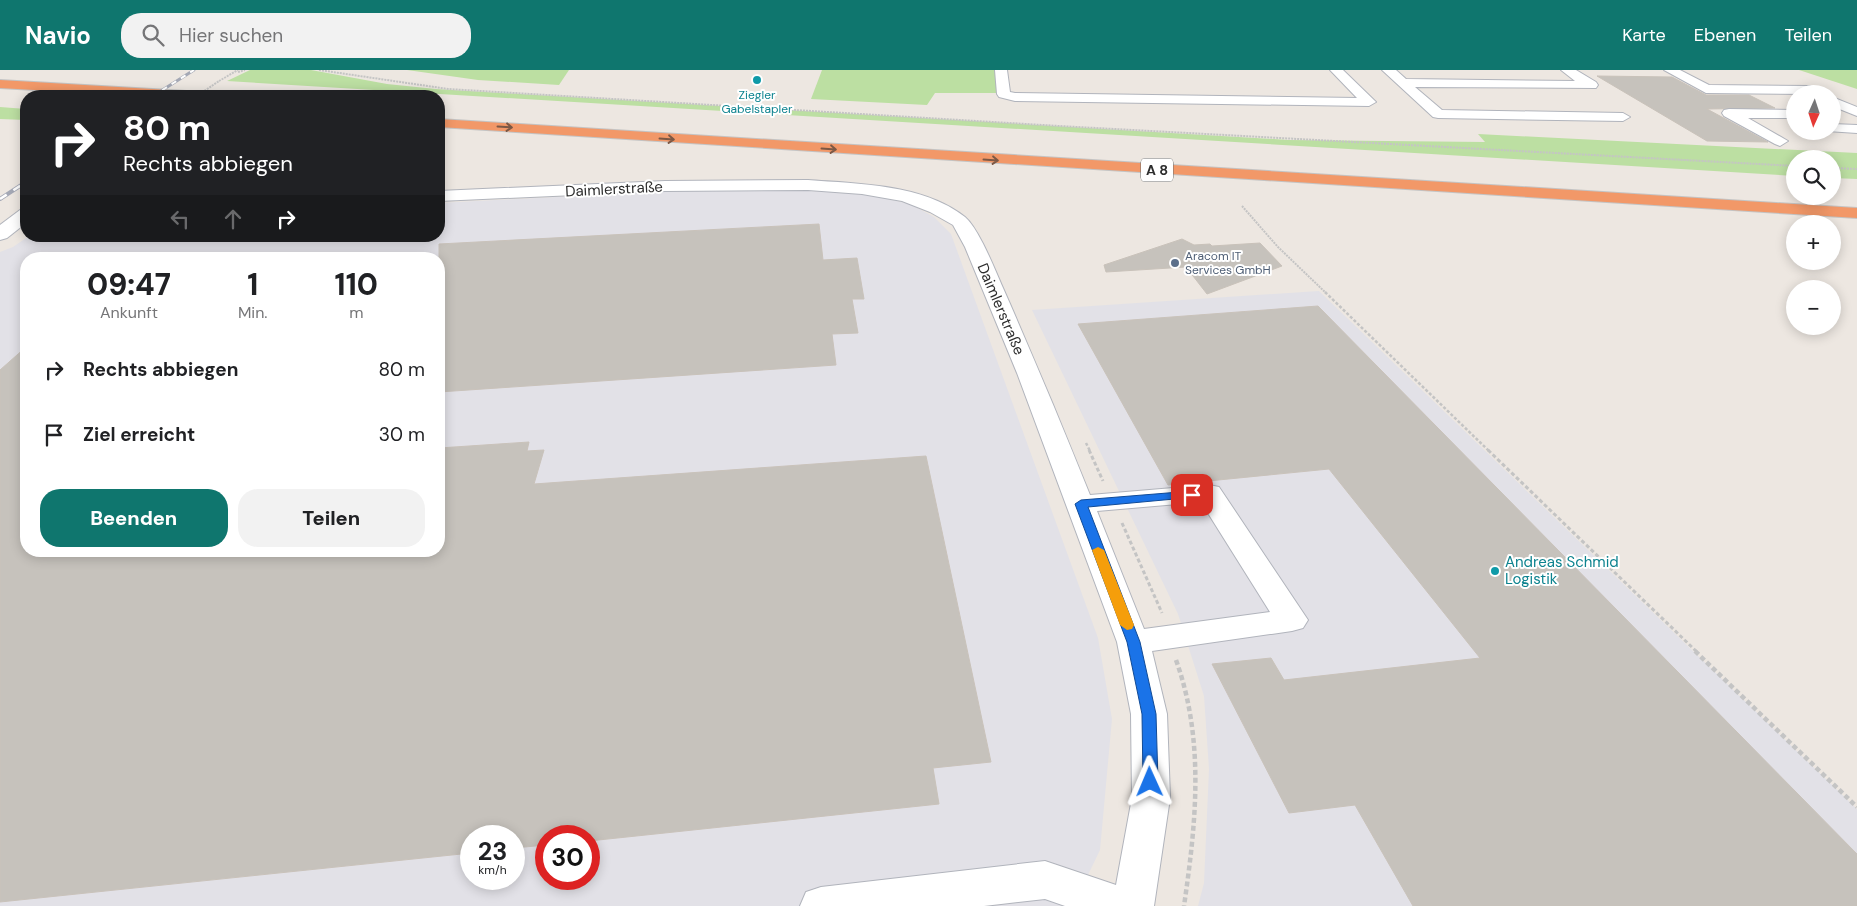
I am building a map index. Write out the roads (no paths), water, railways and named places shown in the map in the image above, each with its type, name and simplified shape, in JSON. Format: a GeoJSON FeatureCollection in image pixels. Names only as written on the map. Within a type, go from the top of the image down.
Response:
{"type":"FeatureCollection","features":[{"type":"Feature","properties":{"kind":"highway"},"geometry":{"type":"LineString","coordinates":[[4,84],[104,90]]}},
{"type":"Feature","properties":{"kind":"highway"},"geometry":{"type":"LineString","coordinates":[[0,97],[20,98]]}},
{"type":"Feature","properties":{"kind":"highway"},"geometry":{"type":"LineString","coordinates":[[445,110],[1105,150]]}},
{"type":"Feature","properties":{"kind":"highway","name":"A 8"},"geometry":{"type":"LineString","coordinates":[[445,123],[1857,213]]}},
{"type":"Feature","properties":{"kind":"highway"},"geometry":{"type":"LineString","coordinates":[[1274,161],[1786,192]]}},
{"type":"Feature","properties":{"kind":"highway"},"geometry":{"type":"LineString","coordinates":[[1841,196],[1857,197]]}},
{"type":"Feature","properties":{"kind":"street"},"geometry":{"type":"LineString","coordinates":[[1001,70],[1004,94],[1015,97],[1369,102],[1336,70]]}},
{"type":"Feature","properties":{"kind":"street"},"geometry":{"type":"LineString","coordinates":[[1388,70],[1438,114],[1623,116]]}},
{"type":"Feature","properties":{"kind":"street"},"geometry":{"type":"LineString","coordinates":[[1402,83],[1591,85],[1567,70]]}},
{"type":"Feature","properties":{"kind":"street"},"geometry":{"type":"LineString","coordinates":[[1670,70],[1706,89],[1786,91]]}},
{"type":"Feature","properties":{"kind":"street"},"geometry":{"type":"LineString","coordinates":[[1841,105],[1857,113]]}},
{"type":"Feature","properties":{"kind":"street"},"geometry":{"type":"LineString","coordinates":[[1780,140],[1729,113],[1786,114]]}},
{"type":"Feature","properties":{"kind":"street"},"geometry":{"type":"LineString","coordinates":[[1841,114],[1857,113]]}},
{"type":"Feature","properties":{"kind":"street"},"geometry":{"type":"LineString","coordinates":[[1756,127],[1786,128]]}},
{"type":"Feature","properties":{"kind":"street"},"geometry":{"type":"LineString","coordinates":[[1841,128],[1857,129]]}},
{"type":"Feature","properties":{"kind":"street","name":"Daimlerstraße"},"geometry":{"type":"LineString","coordinates":[[445,196],[659,195],[808,184],[887,193],[922,202],[960,222],[975,247],[995,294],[1081,504],[1134,642],[1149,714],[1151,798],[1133,906]]}},
{"type":"Feature","properties":{"kind":"street"},"geometry":{"type":"LineString","coordinates":[[0,214],[20,214]]}},
{"type":"Feature","properties":{"kind":"street"},"geometry":{"type":"LineString","coordinates":[[0,234],[20,219]]}},
{"type":"Feature","properties":{"kind":"street"},"geometry":{"type":"LineString","coordinates":[[1081,504],[1209,493],[1292,620],[1134,642]]}},
{"type":"Feature","properties":{"kind":"street"},"geometry":{"type":"LineString","coordinates":[[820,906],[1045,880],[1119,906]]}},
{"type":"Feature","properties":{"kind":"railway"},"geometry":{"type":"LineString","coordinates":[[162,90],[194,70]]}},
{"type":"Feature","properties":{"kind":"railway"},"geometry":{"type":"LineString","coordinates":[[0,199],[20,186]]}},
{"type":"Feature","properties":{"kind":"place","name":"Ziegler Gabelstapler"},"geometry":{"type":"Point","coordinates":[757,80]}},
{"type":"Feature","properties":{"kind":"place","name":"Aracom IT Services GmbH"},"geometry":{"type":"Point","coordinates":[1175,263]}},
{"type":"Feature","properties":{"kind":"place","name":"Andreas Schmid Logistik"},"geometry":{"type":"Point","coordinates":[1495,571]}}]}
